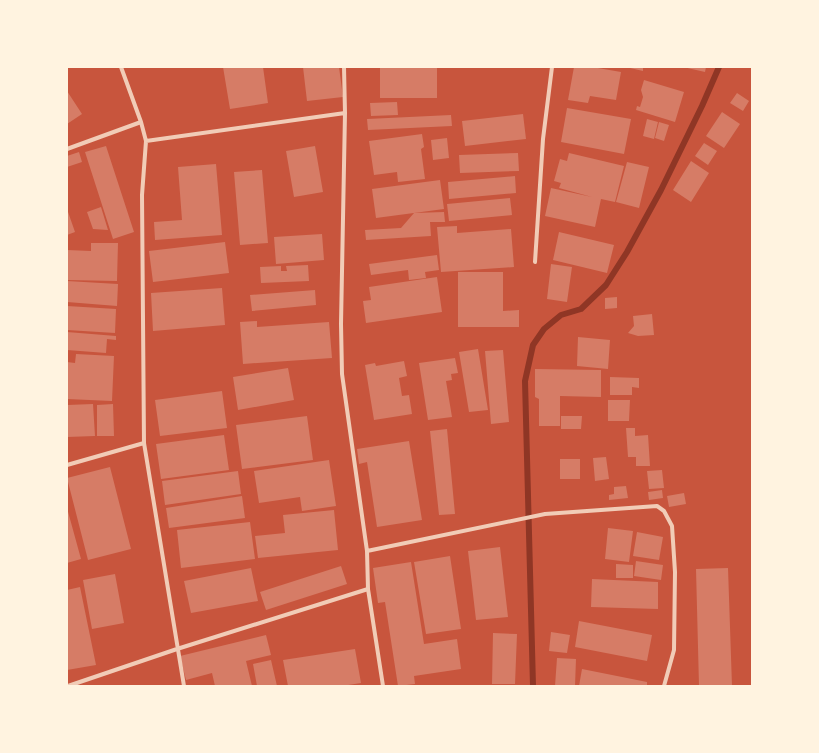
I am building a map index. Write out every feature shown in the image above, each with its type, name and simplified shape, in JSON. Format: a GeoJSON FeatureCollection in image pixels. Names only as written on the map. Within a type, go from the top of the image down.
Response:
{"type":"FeatureCollection","features":[{"type":"Feature","properties":{"kind":"street"},"geometry":{"type":"LineString","coordinates":[[122,67],[146,141],[142,195],[144,443],[184,686]]}},
{"type":"Feature","properties":{"kind":"street"},"geometry":{"type":"LineString","coordinates":[[344,67],[345,113],[341,324],[342,374],[367,551],[368,589],[384,686]]}},
{"type":"Feature","properties":{"kind":"street"},"geometry":{"type":"LineString","coordinates":[[535,262],[543,139],[552,67]]}},
{"type":"Feature","properties":{"kind":"street"},"geometry":{"type":"LineString","coordinates":[[146,141],[345,113]]}},
{"type":"Feature","properties":{"kind":"street"},"geometry":{"type":"LineString","coordinates":[[67,149],[141,122]]}},
{"type":"Feature","properties":{"kind":"street"},"geometry":{"type":"LineString","coordinates":[[67,465],[144,443]]}},
{"type":"Feature","properties":{"kind":"street"},"geometry":{"type":"LineString","coordinates":[[367,551],[545,514],[657,506],[664,511],[672,526],[675,550],[674,650],[664,686]]}},
{"type":"Feature","properties":{"kind":"street"},"geometry":{"type":"LineString","coordinates":[[68,686],[177,649],[368,589]]}},
{"type":"Feature","properties":{"kind":"building"},"geometry":{"type":"Polygon","coordinates":[[[223,67],[263,67],[268,103],[230,109],[223,67]]]}},
{"type":"Feature","properties":{"kind":"building"},"geometry":{"type":"Polygon","coordinates":[[[303,67],[339,67],[343,97],[307,101],[303,67]]]}},
{"type":"Feature","properties":{"kind":"building"},"geometry":{"type":"Polygon","coordinates":[[[380,67],[437,67],[437,98],[380,98],[380,67]]]}},
{"type":"Feature","properties":{"kind":"building"},"geometry":{"type":"Polygon","coordinates":[[[574,67],[592,67],[621,72],[616,100],[590,96],[588,103],[568,100],[574,67]]]}},
{"type":"Feature","properties":{"kind":"building"},"geometry":{"type":"Polygon","coordinates":[[[626,67],[643,67],[643,71],[626,67]]]}},
{"type":"Feature","properties":{"kind":"building"},"geometry":{"type":"Polygon","coordinates":[[[683,67],[706,67],[705,72],[683,67]]]}},
{"type":"Feature","properties":{"kind":"building"},"geometry":{"type":"Polygon","coordinates":[[[644,80],[684,92],[675,122],[636,110],[637,106],[640,107],[643,97],[641,90],[644,80]]]}},
{"type":"Feature","properties":{"kind":"building"},"geometry":{"type":"Polygon","coordinates":[[[67,91],[82,114],[67,124],[67,91]]]}},
{"type":"Feature","properties":{"kind":"building"},"geometry":{"type":"Polygon","coordinates":[[[737,93],[749,101],[743,111],[730,103],[737,93]]]}},
{"type":"Feature","properties":{"kind":"building"},"geometry":{"type":"Polygon","coordinates":[[[397,102],[398,115],[371,116],[370,103],[397,102]]]}},
{"type":"Feature","properties":{"kind":"building"},"geometry":{"type":"Polygon","coordinates":[[[567,108],[631,119],[624,154],[561,142],[567,108]]]}},
{"type":"Feature","properties":{"kind":"building"},"geometry":{"type":"Polygon","coordinates":[[[722,112],[740,124],[724,148],[706,136],[722,112]]]}},
{"type":"Feature","properties":{"kind":"building"},"geometry":{"type":"Polygon","coordinates":[[[523,114],[526,139],[465,146],[462,121],[523,114]]]}},
{"type":"Feature","properties":{"kind":"building"},"geometry":{"type":"Polygon","coordinates":[[[451,115],[452,126],[368,130],[367,119],[451,115]]]}},
{"type":"Feature","properties":{"kind":"building"},"geometry":{"type":"Polygon","coordinates":[[[647,119],[658,122],[654,139],[643,136],[647,119]]]}},
{"type":"Feature","properties":{"kind":"building"},"geometry":{"type":"Polygon","coordinates":[[[659,122],[669,125],[664,141],[655,138],[659,122]]]}},
{"type":"Feature","properties":{"kind":"building"},"geometry":{"type":"Polygon","coordinates":[[[422,134],[424,147],[421,149],[425,179],[398,182],[397,172],[374,175],[369,141],[422,134]]]}},
{"type":"Feature","properties":{"kind":"building"},"geometry":{"type":"Polygon","coordinates":[[[447,138],[449,158],[433,160],[431,140],[447,138]]]}},
{"type":"Feature","properties":{"kind":"building"},"geometry":{"type":"Polygon","coordinates":[[[704,143],[717,151],[708,165],[695,156],[704,143]]]}},
{"type":"Feature","properties":{"kind":"building"},"geometry":{"type":"Polygon","coordinates":[[[106,146],[134,232],[113,239],[85,152],[106,146]]]}},
{"type":"Feature","properties":{"kind":"building"},"geometry":{"type":"Polygon","coordinates":[[[315,146],[323,192],[294,197],[286,151],[315,146]]]}},
{"type":"Feature","properties":{"kind":"building"},"geometry":{"type":"Polygon","coordinates":[[[79,152],[82,162],[67,167],[67,156],[79,152]]]}},
{"type":"Feature","properties":{"kind":"building"},"geometry":{"type":"Polygon","coordinates":[[[518,153],[519,171],[460,173],[459,155],[518,153]]]}},
{"type":"Feature","properties":{"kind":"building"},"geometry":{"type":"Polygon","coordinates":[[[569,153],[624,166],[615,202],[601,199],[595,227],[545,216],[551,188],[592,197],[559,188],[561,183],[554,181],[560,159],[567,161],[569,153]]]}},
{"type":"Feature","properties":{"kind":"building"},"geometry":{"type":"Polygon","coordinates":[[[691,161],[709,173],[691,202],[673,190],[691,161]]]}},
{"type":"Feature","properties":{"kind":"building"},"geometry":{"type":"Polygon","coordinates":[[[627,162],[649,167],[639,208],[616,202],[627,162]]]}},
{"type":"Feature","properties":{"kind":"building"},"geometry":{"type":"Polygon","coordinates":[[[216,164],[222,235],[155,240],[154,222],[182,220],[178,167],[216,164]]]}},
{"type":"Feature","properties":{"kind":"building"},"geometry":{"type":"Polygon","coordinates":[[[262,170],[268,243],[240,245],[234,172],[262,170]]]}},
{"type":"Feature","properties":{"kind":"building"},"geometry":{"type":"Polygon","coordinates":[[[515,176],[516,193],[449,199],[448,182],[515,176]]]}},
{"type":"Feature","properties":{"kind":"building"},"geometry":{"type":"Polygon","coordinates":[[[440,180],[444,209],[376,218],[372,189],[440,180]]]}},
{"type":"Feature","properties":{"kind":"building"},"geometry":{"type":"Polygon","coordinates":[[[510,198],[512,215],[449,221],[447,204],[510,198]]]}},
{"type":"Feature","properties":{"kind":"building"},"geometry":{"type":"Polygon","coordinates":[[[101,207],[108,230],[93,229],[87,212],[101,207]]]}},
{"type":"Feature","properties":{"kind":"building"},"geometry":{"type":"Polygon","coordinates":[[[67,209],[75,232],[67,235],[67,209]]]}},
{"type":"Feature","properties":{"kind":"building"},"geometry":{"type":"Polygon","coordinates":[[[444,212],[445,222],[430,222],[431,236],[366,240],[365,230],[401,228],[414,213],[444,212]]]}},
{"type":"Feature","properties":{"kind":"building"},"geometry":{"type":"Polygon","coordinates":[[[457,226],[457,233],[511,229],[514,267],[441,272],[437,227],[457,226]]]}},
{"type":"Feature","properties":{"kind":"building"},"geometry":{"type":"Polygon","coordinates":[[[559,232],[614,245],[607,273],[553,260],[559,232]]]}},
{"type":"Feature","properties":{"kind":"building"},"geometry":{"type":"Polygon","coordinates":[[[322,234],[324,260],[276,264],[274,237],[322,234]]]}},
{"type":"Feature","properties":{"kind":"building"},"geometry":{"type":"Polygon","coordinates":[[[225,242],[229,273],[153,282],[149,251],[225,242]]]}},
{"type":"Feature","properties":{"kind":"building"},"geometry":{"type":"Polygon","coordinates":[[[91,243],[118,243],[117,281],[67,280],[67,250],[91,251],[91,243]]]}},
{"type":"Feature","properties":{"kind":"building"},"geometry":{"type":"Polygon","coordinates":[[[437,255],[439,270],[425,272],[426,278],[409,280],[408,270],[371,275],[369,264],[437,255]]]}},
{"type":"Feature","properties":{"kind":"building"},"geometry":{"type":"Polygon","coordinates":[[[551,264],[572,267],[567,302],[547,299],[551,264]]]}},
{"type":"Feature","properties":{"kind":"building"},"geometry":{"type":"Polygon","coordinates":[[[308,265],[309,281],[261,283],[260,267],[281,266],[281,271],[287,271],[286,266],[308,265]]]}},
{"type":"Feature","properties":{"kind":"building"},"geometry":{"type":"Polygon","coordinates":[[[458,272],[503,272],[503,311],[519,310],[519,327],[458,327],[458,272]]]}},
{"type":"Feature","properties":{"kind":"building"},"geometry":{"type":"Polygon","coordinates":[[[437,277],[442,312],[366,323],[363,301],[371,300],[369,287],[437,277]]]}},
{"type":"Feature","properties":{"kind":"building"},"geometry":{"type":"Polygon","coordinates":[[[67,281],[118,284],[117,306],[67,302],[67,281]]]}},
{"type":"Feature","properties":{"kind":"building"},"geometry":{"type":"Polygon","coordinates":[[[222,288],[225,325],[153,331],[151,293],[222,288]]]}},
{"type":"Feature","properties":{"kind":"building"},"geometry":{"type":"Polygon","coordinates":[[[315,290],[316,305],[252,311],[250,295],[315,290]]]}},
{"type":"Feature","properties":{"kind":"building"},"geometry":{"type":"Polygon","coordinates":[[[617,297],[617,308],[605,309],[605,298],[617,297]]]}},
{"type":"Feature","properties":{"kind":"building"},"geometry":{"type":"Polygon","coordinates":[[[67,306],[116,309],[115,333],[67,330],[67,306]]]}},
{"type":"Feature","properties":{"kind":"building"},"geometry":{"type":"Polygon","coordinates":[[[652,314],[654,335],[638,336],[628,333],[634,326],[633,316],[652,314]]]}},
{"type":"Feature","properties":{"kind":"building"},"geometry":{"type":"Polygon","coordinates":[[[257,321],[257,327],[329,322],[332,358],[243,364],[240,322],[257,321]]]}},
{"type":"Feature","properties":{"kind":"building"},"geometry":{"type":"Polygon","coordinates":[[[67,332],[116,336],[116,340],[107,339],[106,353],[67,350],[67,332]]]}},
{"type":"Feature","properties":{"kind":"building"},"geometry":{"type":"Polygon","coordinates":[[[578,337],[610,340],[608,369],[577,366],[578,337]]]}},
{"type":"Feature","properties":{"kind":"building"},"geometry":{"type":"Polygon","coordinates":[[[478,349],[488,410],[469,412],[459,352],[478,349]]]}},
{"type":"Feature","properties":{"kind":"building"},"geometry":{"type":"Polygon","coordinates":[[[503,350],[509,422],[491,424],[485,351],[503,350]]]}},
{"type":"Feature","properties":{"kind":"building"},"geometry":{"type":"Polygon","coordinates":[[[76,354],[114,356],[112,401],[67,399],[67,362],[75,363],[76,354]]]}},
{"type":"Feature","properties":{"kind":"building"},"geometry":{"type":"Polygon","coordinates":[[[455,358],[458,373],[451,374],[452,380],[446,381],[452,417],[428,420],[419,363],[455,358]]]}},
{"type":"Feature","properties":{"kind":"building"},"geometry":{"type":"Polygon","coordinates":[[[404,361],[407,376],[399,378],[402,396],[409,395],[412,414],[374,420],[365,365],[375,363],[376,366],[404,361]]]}},
{"type":"Feature","properties":{"kind":"building"},"geometry":{"type":"Polygon","coordinates":[[[288,368],[294,400],[238,410],[233,377],[288,368]]]}},
{"type":"Feature","properties":{"kind":"building"},"geometry":{"type":"Polygon","coordinates":[[[535,369],[601,370],[601,397],[560,396],[560,426],[539,426],[539,399],[535,397],[535,369]]]}},
{"type":"Feature","properties":{"kind":"building"},"geometry":{"type":"Polygon","coordinates":[[[610,377],[639,378],[639,388],[632,387],[632,395],[610,395],[610,377]]]}},
{"type":"Feature","properties":{"kind":"building"},"geometry":{"type":"Polygon","coordinates":[[[222,391],[227,428],[160,436],[155,400],[222,391]]]}},
{"type":"Feature","properties":{"kind":"building"},"geometry":{"type":"Polygon","coordinates":[[[608,400],[630,400],[629,421],[608,421],[608,400]]]}},
{"type":"Feature","properties":{"kind":"building"},"geometry":{"type":"Polygon","coordinates":[[[93,404],[95,436],[67,437],[67,405],[93,404]]]}},
{"type":"Feature","properties":{"kind":"building"},"geometry":{"type":"Polygon","coordinates":[[[113,404],[114,436],[97,436],[97,405],[113,404]]]}},
{"type":"Feature","properties":{"kind":"building"},"geometry":{"type":"Polygon","coordinates":[[[307,416],[313,460],[242,469],[236,425],[307,416]]]}},
{"type":"Feature","properties":{"kind":"building"},"geometry":{"type":"Polygon","coordinates":[[[561,416],[582,416],[581,429],[561,429],[561,416]]]}},
{"type":"Feature","properties":{"kind":"building"},"geometry":{"type":"Polygon","coordinates":[[[626,428],[635,428],[635,436],[648,435],[650,466],[636,466],[636,457],[628,457],[626,428]]]}},
{"type":"Feature","properties":{"kind":"building"},"geometry":{"type":"Polygon","coordinates":[[[447,429],[455,514],[439,515],[430,431],[447,429]]]}},
{"type":"Feature","properties":{"kind":"building"},"geometry":{"type":"Polygon","coordinates":[[[224,435],[229,470],[161,479],[156,444],[224,435]]]}},
{"type":"Feature","properties":{"kind":"building"},"geometry":{"type":"Polygon","coordinates":[[[409,441],[422,520],[377,527],[367,462],[359,464],[357,449],[409,441]]]}},
{"type":"Feature","properties":{"kind":"building"},"geometry":{"type":"Polygon","coordinates":[[[606,457],[609,479],[595,481],[593,458],[606,457]]]}},
{"type":"Feature","properties":{"kind":"building"},"geometry":{"type":"Polygon","coordinates":[[[560,459],[580,459],[580,479],[560,479],[560,459]]]}},
{"type":"Feature","properties":{"kind":"building"},"geometry":{"type":"Polygon","coordinates":[[[329,460],[336,506],[302,511],[300,497],[259,503],[254,471],[329,460]]]}},
{"type":"Feature","properties":{"kind":"building"},"geometry":{"type":"Polygon","coordinates":[[[110,467],[131,549],[88,560],[67,478],[110,467]]]}},
{"type":"Feature","properties":{"kind":"building"},"geometry":{"type":"Polygon","coordinates":[[[662,470],[664,488],[649,489],[647,471],[662,470]]]}},
{"type":"Feature","properties":{"kind":"building"},"geometry":{"type":"Polygon","coordinates":[[[238,471],[241,494],[165,505],[162,481],[238,471]]]}},
{"type":"Feature","properties":{"kind":"building"},"geometry":{"type":"Polygon","coordinates":[[[626,486],[628,498],[609,500],[609,495],[614,494],[614,487],[626,486]]]}},
{"type":"Feature","properties":{"kind":"building"},"geometry":{"type":"Polygon","coordinates":[[[662,490],[663,498],[649,500],[648,492],[662,490]]]}},
{"type":"Feature","properties":{"kind":"building"},"geometry":{"type":"Polygon","coordinates":[[[684,493],[686,504],[669,507],[667,496],[684,493]]]}},
{"type":"Feature","properties":{"kind":"building"},"geometry":{"type":"Polygon","coordinates":[[[242,496],[245,518],[169,528],[166,508],[242,496]]]}},
{"type":"Feature","properties":{"kind":"building"},"geometry":{"type":"Polygon","coordinates":[[[67,508],[81,559],[67,563],[67,508]]]}},
{"type":"Feature","properties":{"kind":"building"},"geometry":{"type":"Polygon","coordinates":[[[334,510],[338,550],[258,558],[255,536],[285,533],[283,515],[334,510]]]}},
{"type":"Feature","properties":{"kind":"building"},"geometry":{"type":"Polygon","coordinates":[[[250,522],[255,559],[181,568],[177,530],[250,522]]]}},
{"type":"Feature","properties":{"kind":"building"},"geometry":{"type":"Polygon","coordinates":[[[608,528],[633,531],[629,562],[605,559],[608,528]]]}},
{"type":"Feature","properties":{"kind":"building"},"geometry":{"type":"Polygon","coordinates":[[[637,532],[663,537],[659,560],[633,556],[637,532]]]}},
{"type":"Feature","properties":{"kind":"building"},"geometry":{"type":"Polygon","coordinates":[[[500,547],[508,617],[476,620],[468,551],[500,547]]]}},
{"type":"Feature","properties":{"kind":"building"},"geometry":{"type":"Polygon","coordinates":[[[450,556],[461,629],[426,634],[414,562],[450,556]]]}},
{"type":"Feature","properties":{"kind":"building"},"geometry":{"type":"Polygon","coordinates":[[[636,561],[663,565],[661,580],[634,576],[636,561]]]}},
{"type":"Feature","properties":{"kind":"building"},"geometry":{"type":"Polygon","coordinates":[[[411,562],[424,644],[457,639],[461,669],[414,676],[415,684],[398,686],[385,602],[378,603],[373,568],[411,562]]]}},
{"type":"Feature","properties":{"kind":"building"},"geometry":{"type":"Polygon","coordinates":[[[616,564],[633,565],[633,578],[616,578],[616,564]]]}},
{"type":"Feature","properties":{"kind":"building"},"geometry":{"type":"Polygon","coordinates":[[[341,566],[347,584],[266,610],[260,592],[341,566]]]}},
{"type":"Feature","properties":{"kind":"building"},"geometry":{"type":"Polygon","coordinates":[[[251,568],[258,601],[191,613],[184,581],[251,568]]]}},
{"type":"Feature","properties":{"kind":"building"},"geometry":{"type":"Polygon","coordinates":[[[728,568],[732,686],[699,686],[696,569],[728,568]]]}},
{"type":"Feature","properties":{"kind":"building"},"geometry":{"type":"Polygon","coordinates":[[[115,574],[124,623],[92,629],[83,580],[115,574]]]}},
{"type":"Feature","properties":{"kind":"building"},"geometry":{"type":"Polygon","coordinates":[[[592,579],[658,582],[658,609],[591,607],[592,579]]]}},
{"type":"Feature","properties":{"kind":"building"},"geometry":{"type":"Polygon","coordinates":[[[80,587],[96,665],[67,670],[67,590],[80,587]]]}},
{"type":"Feature","properties":{"kind":"building"},"geometry":{"type":"Polygon","coordinates":[[[579,621],[652,635],[647,661],[575,647],[579,621]]]}},
{"type":"Feature","properties":{"kind":"building"},"geometry":{"type":"Polygon","coordinates":[[[551,632],[570,635],[567,653],[549,651],[551,632]]]}},
{"type":"Feature","properties":{"kind":"building"},"geometry":{"type":"Polygon","coordinates":[[[493,633],[517,634],[515,684],[492,684],[493,633]]]}},
{"type":"Feature","properties":{"kind":"building"},"geometry":{"type":"Polygon","coordinates":[[[266,635],[271,655],[246,661],[252,686],[215,686],[212,673],[186,680],[180,656],[266,635]]]}},
{"type":"Feature","properties":{"kind":"building"},"geometry":{"type":"Polygon","coordinates":[[[355,649],[361,683],[342,686],[288,686],[283,660],[355,649]]]}},
{"type":"Feature","properties":{"kind":"building"},"geometry":{"type":"Polygon","coordinates":[[[557,658],[576,659],[575,686],[555,686],[557,658]]]}},
{"type":"Feature","properties":{"kind":"building"},"geometry":{"type":"Polygon","coordinates":[[[271,660],[277,686],[257,686],[253,664],[271,660]]]}},
{"type":"Feature","properties":{"kind":"building"},"geometry":{"type":"Polygon","coordinates":[[[582,669],[647,682],[647,686],[579,686],[582,669]]]}},
{"type":"Feature","properties":{"kind":"waterway"},"geometry":{"type":"LineString","coordinates":[[533,686],[525,381],[533,345],[544,329],[561,315],[581,309],[606,285],[627,252],[661,190],[702,106],[719,67]]}}]}
